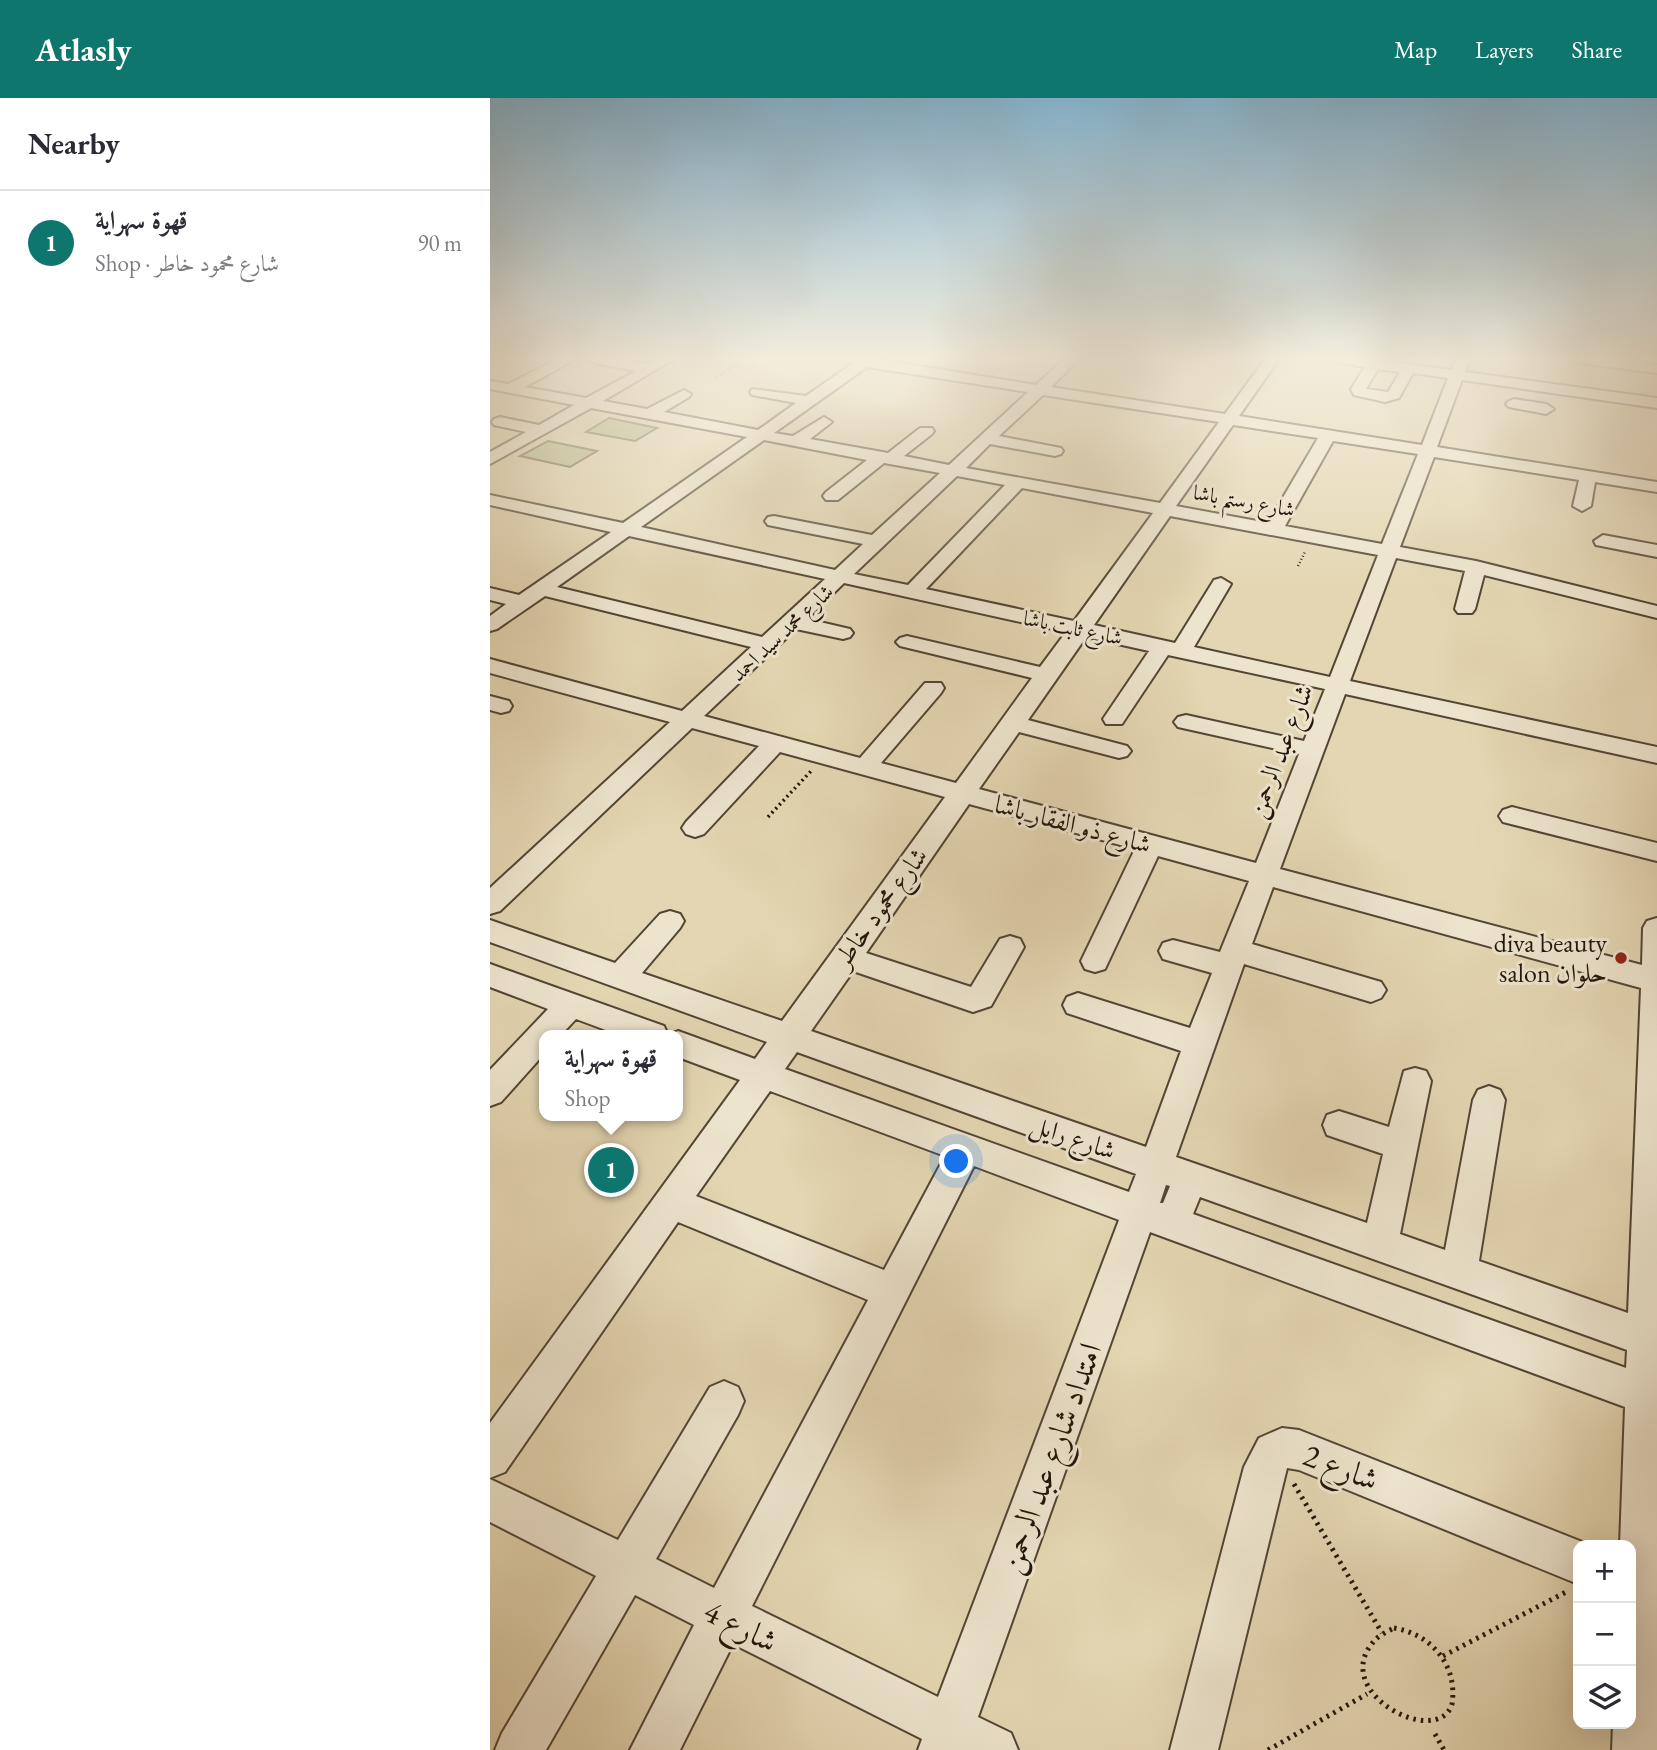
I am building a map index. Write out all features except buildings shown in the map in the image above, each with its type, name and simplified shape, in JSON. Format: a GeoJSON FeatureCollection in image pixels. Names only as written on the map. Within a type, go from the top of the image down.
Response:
{"type":"FeatureCollection","features":[{"type":"Feature","properties":{"kind":"street"},"geometry":{"type":"LineString","coordinates":[[490,458],[530,436]]}},
{"type":"Feature","properties":{"kind":"street"},"geometry":{"type":"LineString","coordinates":[[490,625],[759,436]]}},
{"type":"Feature","properties":{"kind":"street","name":"شارع رستم باشا"},"geometry":{"type":"LineString","coordinates":[[767,436],[1476,567],[1657,612]]}},
{"type":"Feature","properties":{"kind":"street"},"geometry":{"type":"LineString","coordinates":[[797,442],[805,436]]}},
{"type":"Feature","properties":{"kind":"street"},"geometry":{"type":"LineString","coordinates":[[827,447],[842,436]]}},
{"type":"Feature","properties":{"kind":"street"},"geometry":{"type":"LineString","coordinates":[[832,496],[918,436]]}},
{"type":"Feature","properties":{"kind":"street","name":"شارع محمد سيد احمد"},"geometry":{"type":"LineString","coordinates":[[490,904],[990,436]]}},
{"type":"Feature","properties":{"kind":"street","name":"شارع محمود خاطر"},"geometry":{"type":"LineString","coordinates":[[490,1457],[1217,436]]}},
{"type":"Feature","properties":{"kind":"street"},"geometry":{"type":"LineString","coordinates":[[1274,529],[1327,436]]}},
{"type":"Feature","properties":{"kind":"street"},"geometry":{"type":"LineString","coordinates":[[1352,436],[1436,440],[1588,477],[1657,487]]}},
{"type":"Feature","properties":{"kind":"street","name":"شارع عبد الرحمن"},"geometry":{"type":"LineString","coordinates":[[1154,1166],[1389,550],[1437,436]]}},
{"type":"Feature","properties":{"kind":"street"},"geometry":{"type":"LineString","coordinates":[[490,438],[518,443]]}},
{"type":"Feature","properties":{"kind":"street"},"geometry":{"type":"LineString","coordinates":[[987,439],[1055,451]]}},
{"type":"Feature","properties":{"kind":"street"},"geometry":{"type":"LineString","coordinates":[[1582,506],[1588,477]]}},
{"type":"Feature","properties":{"kind":"street"},"geometry":{"type":"LineString","coordinates":[[912,592],[1018,482]]}},
{"type":"Feature","properties":{"kind":"street","name":"شارع ثابت باشا"},"geometry":{"type":"LineString","coordinates":[[490,500],[1657,755]]}},
{"type":"Feature","properties":{"kind":"street"},"geometry":{"type":"LineString","coordinates":[[774,521],[878,542]]}},
{"type":"Feature","properties":{"kind":"street"},"geometry":{"type":"LineString","coordinates":[[1603,541],[1657,551]]}},
{"type":"Feature","properties":{"kind":"street"},"geometry":{"type":"LineString","coordinates":[[1465,609],[1476,567]]}},
{"type":"Feature","properties":{"kind":"street"},"geometry":{"type":"LineString","coordinates":[[1114,719],[1221,584]]}},
{"type":"Feature","properties":{"kind":"street"},"geometry":{"type":"LineString","coordinates":[[490,594],[530,597],[768,645]]}},
{"type":"Feature","properties":{"kind":"street"},"geometry":{"type":"LineString","coordinates":[[530,597],[638,628]]}},
{"type":"Feature","properties":{"kind":"street"},"geometry":{"type":"LineString","coordinates":[[793,622],[843,633]]}},
{"type":"Feature","properties":{"kind":"street"},"geometry":{"type":"LineString","coordinates":[[907,642],[1047,675]]}},
{"type":"Feature","properties":{"kind":"street","name":"شارع ذو الفقار باشا"},"geometry":{"type":"LineString","coordinates":[[490,666],[1656,981]]}},
{"type":"Feature","properties":{"kind":"street"},"geometry":{"type":"LineString","coordinates":[[864,768],[933,688]]}},
{"type":"Feature","properties":{"kind":"street"},"geometry":{"type":"LineString","coordinates":[[1186,722],[1312,750]]}},
{"type":"Feature","properties":{"kind":"street"},"geometry":{"type":"LineString","coordinates":[[1012,723],[1119,751]]}},
{"type":"Feature","properties":{"kind":"street"},"geometry":{"type":"LineString","coordinates":[[695,828],[775,744]]}},
{"type":"Feature","properties":{"kind":"street"},"geometry":{"type":"LineString","coordinates":[[1512,816],[1657,852]]}},
{"type":"Feature","properties":{"kind":"street"},"geometry":{"type":"LineString","coordinates":[[1096,961],[1150,845]]}},
{"type":"Feature","properties":{"kind":"street"},"geometry":{"type":"LineString","coordinates":[[620,978],[670,921]]}},
{"type":"Feature","properties":{"kind":"street"},"geometry":{"type":"LineString","coordinates":[[1636,1572],[1651,1397],[1657,928]]}},
{"type":"Feature","properties":{"kind":"street","name":"شارع رايل"},"geometry":{"type":"LineString","coordinates":[[490,931],[1651,1340]]}},
{"type":"Feature","properties":{"kind":"street"},"geometry":{"type":"LineString","coordinates":[[845,957],[973,1000],[980,998],[1010,947]]}},
{"type":"Feature","properties":{"kind":"street"},"geometry":{"type":"LineString","coordinates":[[1174,951],[1232,958],[1371,990]]}},
{"type":"Feature","properties":{"kind":"street"},"geometry":{"type":"LineString","coordinates":[[490,975],[639,1030]]}},
{"type":"Feature","properties":{"kind":"street"},"geometry":{"type":"LineString","coordinates":[[547,1030],[570,1005]]}},
{"type":"Feature","properties":{"kind":"street"},"geometry":{"type":"LineString","coordinates":[[1078,1005],[1199,1044]]}},
{"type":"Feature","properties":{"kind":"street"},"geometry":{"type":"LineString","coordinates":[[490,1092],[539,1039]]}},
{"type":"Feature","properties":{"kind":"street","name":"شارع رايل"},"geometry":{"type":"LineString","coordinates":[[683,1046],[1651,1397]]}},
{"type":"Feature","properties":{"kind":"street"},"geometry":{"type":"LineString","coordinates":[[1380,1245],[1415,1081]]}},
{"type":"Feature","properties":{"kind":"street"},"geometry":{"type":"LineString","coordinates":[[1459,1272],[1489,1100]]}},
{"type":"Feature","properties":{"kind":"street"},"geometry":{"type":"LineString","coordinates":[[1339,1125],[1401,1146]]}},
{"type":"Feature","properties":{"kind":"street"},"geometry":{"type":"LineString","coordinates":[[654,1750],[965,1150]]}},
{"type":"Feature","properties":{"kind":"street","name":"امتداد شارع عبد الرحمن"},"geometry":{"type":"LineString","coordinates":[[946,1740],[1155,1218],[1154,1166]]}},
{"type":"Feature","properties":{"kind":"street"},"geometry":{"type":"LineString","coordinates":[[1155,1218],[1190,1178]]}},
{"type":"Feature","properties":{"kind":"street"},"geometry":{"type":"LineString","coordinates":[[670,1202],[893,1292]]}},
{"type":"Feature","properties":{"kind":"street"},"geometry":{"type":"LineString","coordinates":[[519,1750],[724,1401]]}},
{"type":"Feature","properties":{"kind":"street","name":"شارع 2"},"geometry":{"type":"LineString","coordinates":[[1194,1750],[1265,1467],[1275,1451],[1282,1447],[1299,1450],[1573,1560]]}},
{"type":"Feature","properties":{"kind":"street","name":"شارع 4"},"geometry":{"type":"LineString","coordinates":[[490,1500],[723,1617],[946,1740],[993,1750]]}},
{"type":"Feature","properties":{"kind":"street"},"geometry":{"type":"LineString","coordinates":[[1635,1603],[1636,1750]]}},
{"type":"Feature","properties":{"kind":"path"},"geometry":{"type":"LineString","coordinates":[[768,817],[824,758]]}},
{"type":"Feature","properties":{"kind":"path"},"geometry":{"type":"LineString","coordinates":[[1275,1451],[1382,1633]]}},
{"type":"Feature","properties":{"kind":"path"},"geometry":{"type":"LineString","coordinates":[[1443,1656],[1573,1589]]}},
{"type":"Feature","properties":{"kind":"path"},"geometry":{"type":"LineString","coordinates":[[1371,1703],[1363,1675],[1365,1657],[1371,1643],[1382,1633],[1394,1628],[1407,1628],[1426,1638],[1443,1656],[1452,1678],[1454,1700],[1448,1721],[1431,1735],[1444,1750]]}},
{"type":"Feature","properties":{"kind":"path"},"geometry":{"type":"LineString","coordinates":[[1268,1750],[1367,1694]]}},
{"type":"Feature","properties":{"kind":"green space"},"geometry":{"type":"Polygon","coordinates":[[[608,436],[643,436],[635,441],[608,436]]]}},
{"type":"Feature","properties":{"kind":"green space"},"geometry":{"type":"Polygon","coordinates":[[[548,441],[597,451],[570,467],[520,456],[548,441]]]}},
{"type":"Feature","properties":{"kind":"place","name":"diva beauty salon حلوان"},"geometry":{"type":"Point","coordinates":[1621,958]}},
{"type":"Feature","properties":{"kind":"place","name":"قهوة سهراية"},"geometry":{"type":"Point","coordinates":[611,1170]}}]}
